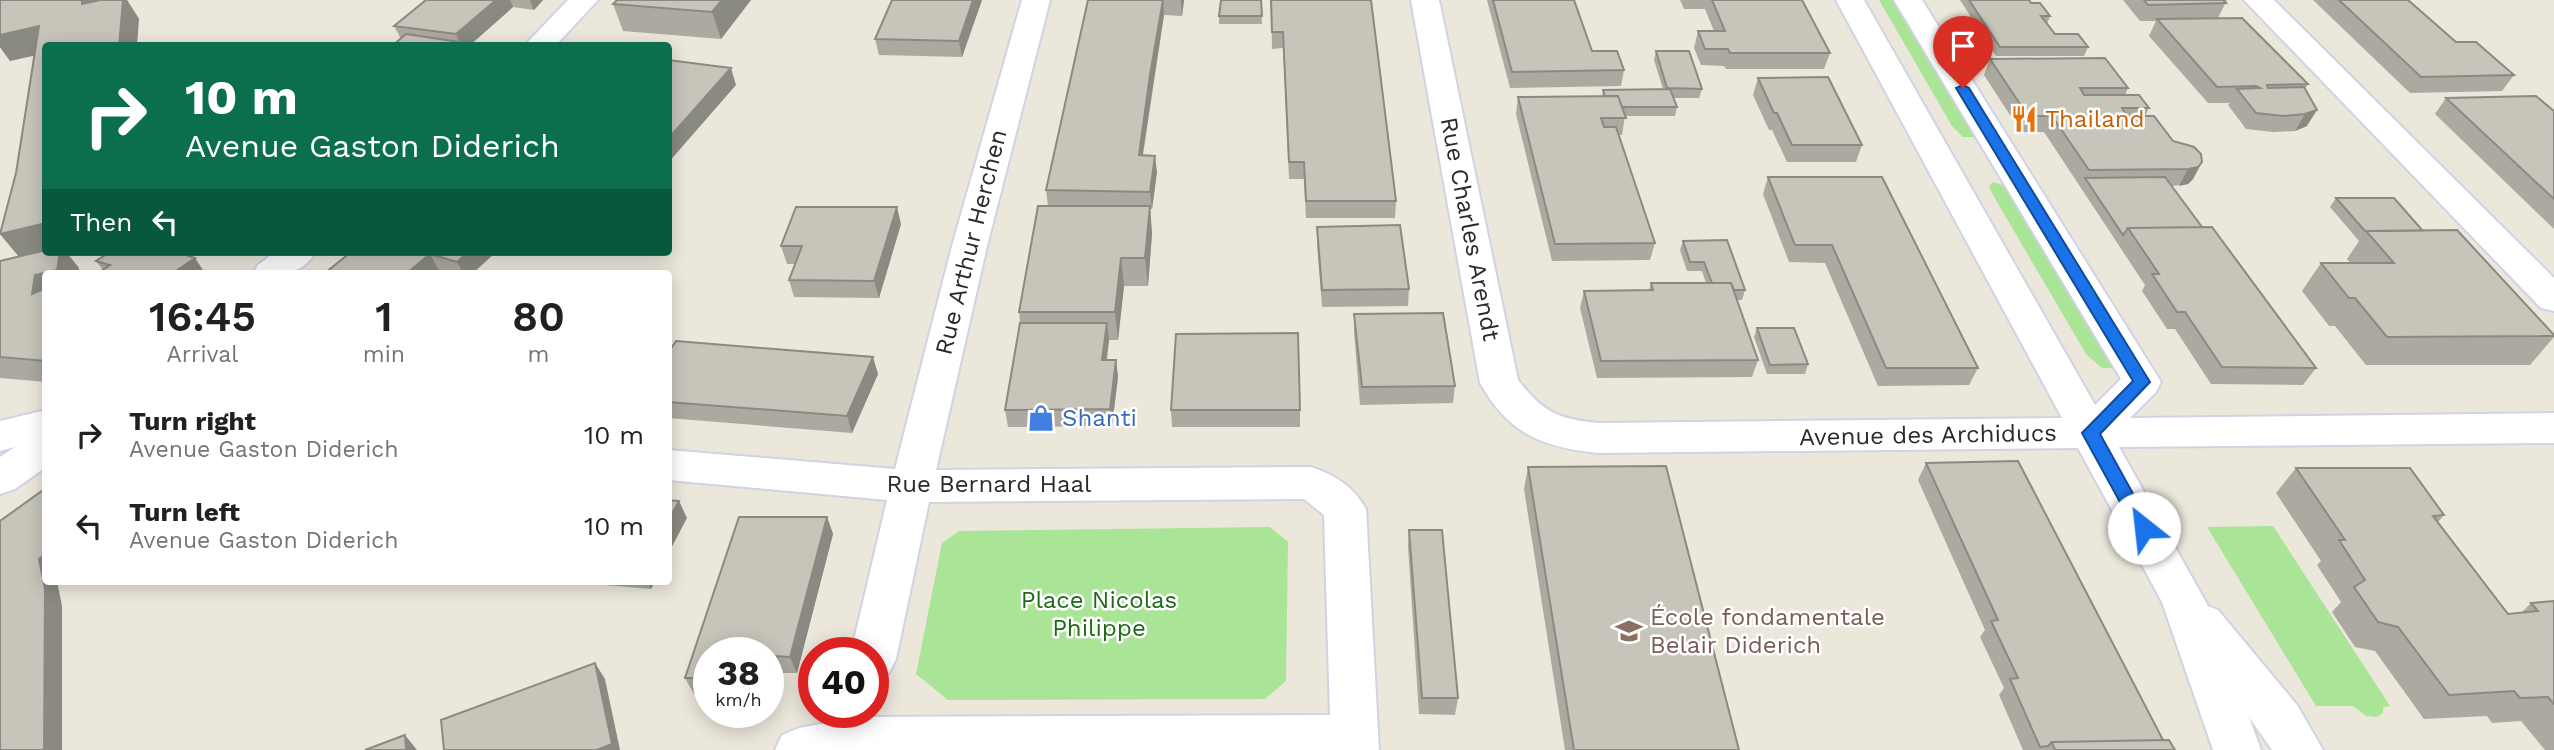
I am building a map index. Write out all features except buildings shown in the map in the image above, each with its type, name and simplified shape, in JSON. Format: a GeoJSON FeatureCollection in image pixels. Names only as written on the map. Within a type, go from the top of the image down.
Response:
{"type":"FeatureCollection","features":[{"type":"Feature","properties":{"kind":"street"},"geometry":{"type":"LineString","coordinates":[[542,42],[584,0]]}},
{"type":"Feature","properties":{"kind":"street","name":"Rue Arthur Herchen"},"geometry":{"type":"LineString","coordinates":[[910,486],[997,135],[1036,0]]}},
{"type":"Feature","properties":{"kind":"street","name":"Rue Charles Arendt"},"geometry":{"type":"LineString","coordinates":[[1425,0],[1499,383],[1520,412],[1555,434]]}},
{"type":"Feature","properties":{"kind":"street"},"geometry":{"type":"LineString","coordinates":[[1850,0],[2183,600],[2237,750]]}},
{"type":"Feature","properties":{"kind":"street"},"geometry":{"type":"LineString","coordinates":[[1908,0],[2142,382],[2091,433]]}},
{"type":"Feature","properties":{"kind":"street"},"geometry":{"type":"LineString","coordinates":[[2258,0],[2554,299]]}},
{"type":"Feature","properties":{"kind":"street"},"geometry":{"type":"LineString","coordinates":[[1937,156],[2004,155]]}},
{"type":"Feature","properties":{"kind":"street"},"geometry":{"type":"LineString","coordinates":[[275,270],[293,256]]}},
{"type":"Feature","properties":{"kind":"street"},"geometry":{"type":"LineString","coordinates":[[0,436],[42,425]]}},
{"type":"Feature","properties":{"kind":"street","name":"Avenue des Archiducs"},"geometry":{"type":"LineString","coordinates":[[1555,434],[1598,438],[2554,428]]}},
{"type":"Feature","properties":{"kind":"street"},"geometry":{"type":"LineString","coordinates":[[0,478],[42,449]]}},
{"type":"Feature","properties":{"kind":"street","name":"Rue Bernard Haal"},"geometry":{"type":"LineString","coordinates":[[672,465],[910,486],[1311,484],[1327,492],[1345,509],[1354,743]]}},
{"type":"Feature","properties":{"kind":"street"},"geometry":{"type":"LineString","coordinates":[[878,637],[910,486]]}},
{"type":"Feature","properties":{"kind":"street"},"geometry":{"type":"LineString","coordinates":[[2183,600],[2280,719],[2299,750]]}},
{"type":"Feature","properties":{"kind":"street"},"geometry":{"type":"LineString","coordinates":[[889,726],[1354,743]]}},
{"type":"Feature","properties":{"kind":"street"},"geometry":{"type":"LineString","coordinates":[[799,750],[852,728]]}},
{"type":"Feature","properties":{"kind":"green space"},"geometry":{"type":"Polygon","coordinates":[[[1879,0],[1895,0],[1975,137],[1963,137],[1952,126],[1879,0]]]}},
{"type":"Feature","properties":{"kind":"green space"},"geometry":{"type":"Polygon","coordinates":[[[1993,182],[2006,186],[2116,368],[2102,368],[2086,354],[1993,195],[1989,186],[1993,182]]]}},
{"type":"Feature","properties":{"kind":"green space"},"geometry":{"type":"Polygon","coordinates":[[[2273,526],[2390,706],[2383,707],[2383,713],[2377,717],[2366,716],[2353,706],[2316,706],[2207,527],[2273,526]]]}},
{"type":"Feature","properties":{"kind":"green space","name":"Place Nicolas Philippe"},"geometry":{"type":"Polygon","coordinates":[[[1270,527],[1288,542],[1286,681],[1265,699],[948,700],[916,674],[942,543],[959,531],[1270,527]]]}},
{"type":"Feature","properties":{"kind":"place","name":"Thailand"},"geometry":{"type":"Point","coordinates":[2024,119]}},
{"type":"Feature","properties":{"kind":"place","name":"Shanti"},"geometry":{"type":"Point","coordinates":[1041,418]}},
{"type":"Feature","properties":{"kind":"place","name":"École fondamentale Belair Diderich"},"geometry":{"type":"Point","coordinates":[1629,631]}},
{"type":"Feature","properties":{"kind":"route"},"geometry":{"type":"LineString","coordinates":[[1963,88],[2142,382],[2091,433],[2144,528]]}}]}
